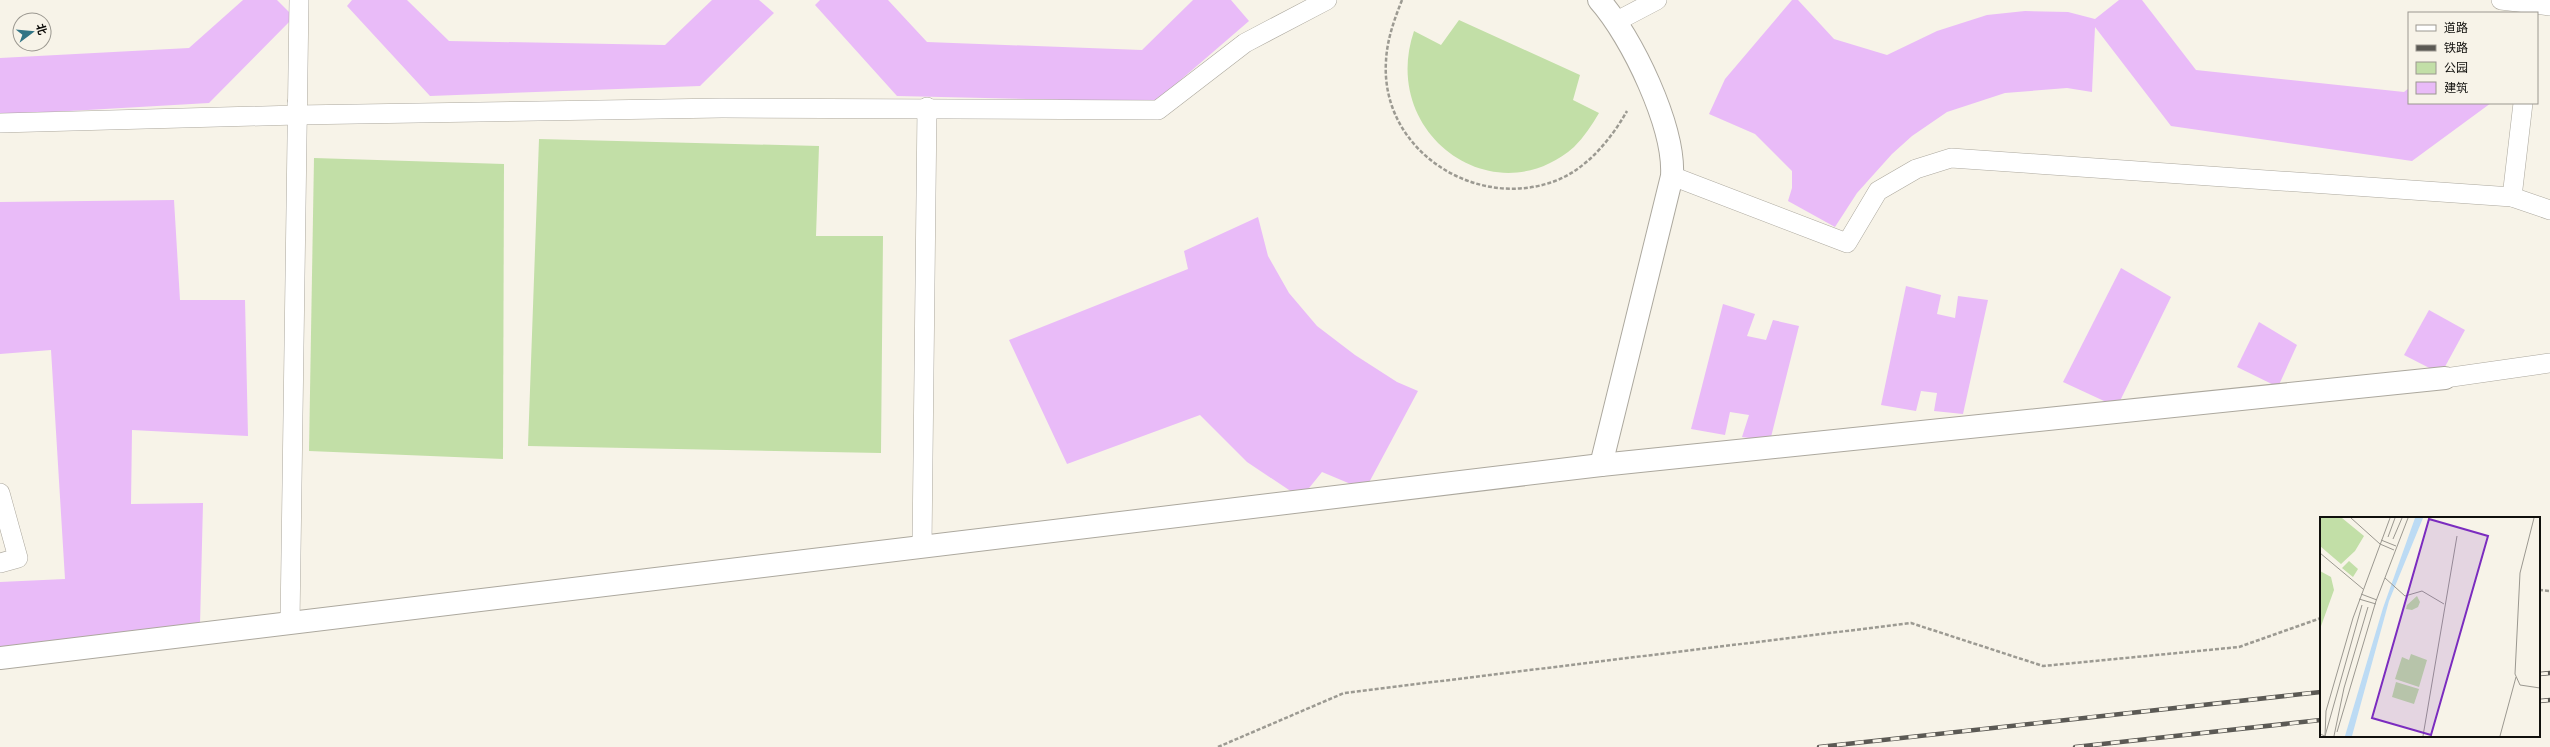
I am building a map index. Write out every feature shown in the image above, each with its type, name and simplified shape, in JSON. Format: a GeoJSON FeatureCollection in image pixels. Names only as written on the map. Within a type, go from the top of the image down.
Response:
{"type":"FeatureCollection","features":[{"type":"Feature","properties":{"kind":"street"},"geometry":{"type":"LineString","coordinates":[[1593,466],[1672,176],[1670,139],[1645,79],[1617,21],[1599,0]]}},
{"type":"Feature","properties":{"kind":"street"},"geometry":{"type":"LineString","coordinates":[[27,655],[1593,466],[2445,378]]}},
{"type":"Feature","properties":{"kind":"lane"},"geometry":{"type":"LineString","coordinates":[[290,623],[296,115],[299,0]]}},
{"type":"Feature","properties":{"kind":"lane"},"geometry":{"type":"LineString","coordinates":[[0,123],[296,115],[714,108],[927,107],[1158,110],[1245,43],[1327,0]]}},
{"type":"Feature","properties":{"kind":"lane"},"geometry":{"type":"LineString","coordinates":[[1617,21],[1657,0]]}},
{"type":"Feature","properties":{"kind":"lane"},"geometry":{"type":"LineString","coordinates":[[2501,0],[2540,8]]}},
{"type":"Feature","properties":{"kind":"lane"},"geometry":{"type":"LineString","coordinates":[[2512,197],[2523,104]]}},
{"type":"Feature","properties":{"kind":"lane"},"geometry":{"type":"LineString","coordinates":[[922,547],[927,107]]}},
{"type":"Feature","properties":{"kind":"lane"},"geometry":{"type":"LineString","coordinates":[[1672,176],[1847,243],[1878,191],[1916,169],[1950,158],[2512,197],[2550,210]]}},
{"type":"Feature","properties":{"kind":"lane"},"geometry":{"type":"LineString","coordinates":[[2445,378],[2550,363]]}},
{"type":"Feature","properties":{"kind":"lane"},"geometry":{"type":"LineString","coordinates":[[0,658],[1593,466]]}},
{"type":"Feature","properties":{"kind":"lane"},"geometry":{"type":"LineString","coordinates":[[0,493],[18,558],[0,563]]}},
{"type":"Feature","properties":{"kind":"lane"},"geometry":{"type":"LineString","coordinates":[[0,658],[27,655]]}},
{"type":"Feature","properties":{"kind":"path"},"geometry":{"type":"LineString","coordinates":[[1402,0],[1391,27],[1386,62],[1389,97],[1403,129],[1425,157],[1454,177],[1481,186],[1522,189],[1556,181],[1591,158],[1616,131],[1645,79]]}},
{"type":"Feature","properties":{"kind":"path"},"geometry":{"type":"LineString","coordinates":[[2540,590],[2550,591]]}},
{"type":"Feature","properties":{"kind":"path"},"geometry":{"type":"LineString","coordinates":[[1218,747],[1344,694],[1912,623],[2043,666],[2239,647],[2320,618]]}},
{"type":"Feature","properties":{"kind":"green space"},"geometry":{"type":"Polygon","coordinates":[[[1459,20],[1580,75],[1573,100],[1599,113],[1588,131],[1574,147],[1543,166],[1510,173],[1479,168],[1451,154],[1428,131],[1413,102],[1408,68],[1414,31],[1441,45],[1459,20]]]}},
{"type":"Feature","properties":{"kind":"green space"},"geometry":{"type":"Polygon","coordinates":[[[539,139],[819,146],[816,236],[883,236],[881,453],[528,446],[539,139]]]}},
{"type":"Feature","properties":{"kind":"green space"},"geometry":{"type":"Polygon","coordinates":[[[314,158],[504,164],[503,459],[309,451],[314,158]]]}},
{"type":"Feature","properties":{"kind":"building"},"geometry":{"type":"Polygon","coordinates":[[[243,0],[277,0],[294,17],[209,103],[0,115],[0,58],[189,48],[243,0]]]}},
{"type":"Feature","properties":{"kind":"building"},"geometry":{"type":"Polygon","coordinates":[[[352,0],[407,0],[449,41],[665,45],[712,0],[759,0],[774,13],[700,86],[430,96],[347,6],[352,0]]]}},
{"type":"Feature","properties":{"kind":"building"},"geometry":{"type":"Polygon","coordinates":[[[820,0],[888,0],[927,42],[1142,50],[1193,0],[1231,0],[1249,21],[1155,102],[897,96],[815,5],[820,0]]]}},
{"type":"Feature","properties":{"kind":"building"},"geometry":{"type":"Polygon","coordinates":[[[1792,0],[1798,0],[1834,39],[1887,55],[1937,31],[1987,15],[2025,11],[2068,12],[2095,19],[2119,0],[2142,0],[2196,70],[2404,92],[2408,89],[2408,104],[2490,104],[2412,161],[2171,126],[2095,27],[2092,92],[2067,88],[2005,93],[1947,112],[1912,136],[1892,154],[1857,193],[1835,227],[1788,201],[1792,188],[1792,171],[1755,134],[1709,114],[1725,79],[1792,0]]]}},
{"type":"Feature","properties":{"kind":"building"},"geometry":{"type":"Polygon","coordinates":[[[174,200],[180,300],[245,300],[248,436],[132,430],[131,504],[203,503],[200,625],[0,648],[0,582],[65,579],[51,350],[0,354],[0,202],[174,200]]]}},
{"type":"Feature","properties":{"kind":"building"},"geometry":{"type":"Polygon","coordinates":[[[1258,217],[1268,256],[1289,293],[1317,326],[1355,355],[1397,382],[1418,391],[1365,490],[1322,472],[1301,498],[1247,462],[1200,415],[1067,464],[1009,340],[1188,269],[1184,251],[1258,217]]]}},
{"type":"Feature","properties":{"kind":"building"},"geometry":{"type":"Polygon","coordinates":[[[2121,268],[2171,297],[2117,407],[2063,382],[2121,268]]]}},
{"type":"Feature","properties":{"kind":"building"},"geometry":{"type":"Polygon","coordinates":[[[1906,286],[1941,295],[1937,314],[1955,318],[1958,296],[1988,300],[1963,414],[1934,411],[1937,393],[1921,391],[1916,411],[1881,405],[1906,286]]]}},
{"type":"Feature","properties":{"kind":"building"},"geometry":{"type":"Polygon","coordinates":[[[1723,304],[1755,314],[1747,336],[1766,340],[1773,320],[1799,326],[1770,441],[1742,437],[1749,415],[1730,412],[1725,435],[1691,429],[1723,304]]]}},
{"type":"Feature","properties":{"kind":"building"},"geometry":{"type":"Polygon","coordinates":[[[2429,310],[2465,330],[2441,374],[2404,355],[2429,310]]]}},
{"type":"Feature","properties":{"kind":"building"},"geometry":{"type":"Polygon","coordinates":[[[2259,322],[2297,345],[2278,387],[2237,367],[2259,322]]]}},
{"type":"Feature","properties":{"kind":"railway"},"geometry":{"type":"LineString","coordinates":[[2540,674],[2550,673]]}},
{"type":"Feature","properties":{"kind":"railway"},"geometry":{"type":"LineString","coordinates":[[1819,747],[2320,692]]}},
{"type":"Feature","properties":{"kind":"railway"},"geometry":{"type":"LineString","coordinates":[[2540,701],[2550,700]]}},
{"type":"Feature","properties":{"kind":"railway"},"geometry":{"type":"LineString","coordinates":[[2075,747],[2320,720]]}}]}
